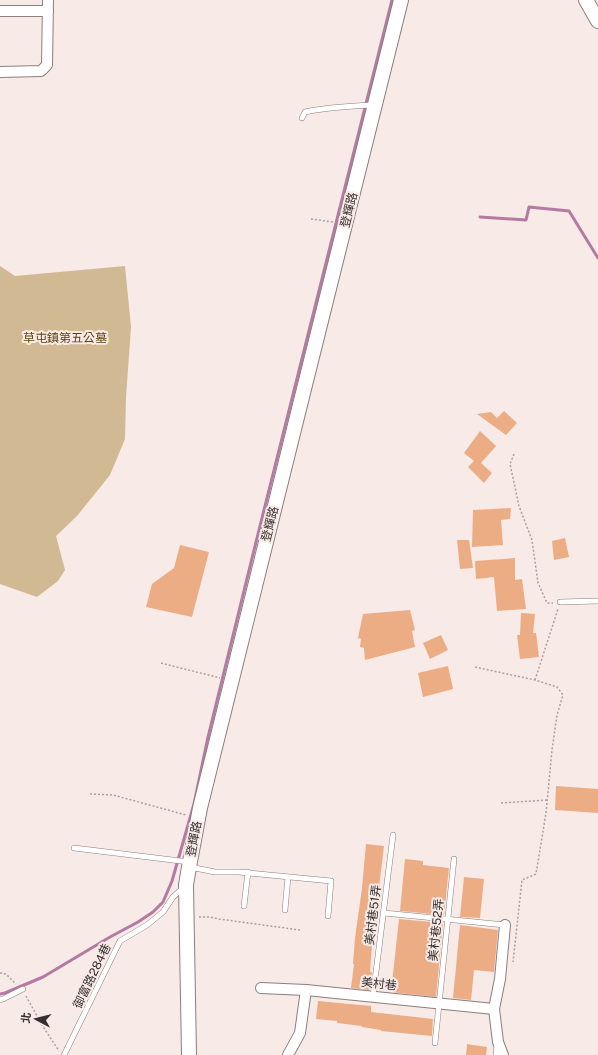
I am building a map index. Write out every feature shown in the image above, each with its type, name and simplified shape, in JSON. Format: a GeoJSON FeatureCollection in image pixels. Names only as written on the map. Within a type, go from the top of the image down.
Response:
{"type":"FeatureCollection","features":[{"type":"Feature","properties":{"kind":"street"},"geometry":{"type":"LineString","coordinates":[[0,72],[41,72],[47,65],[48,0]]}},
{"type":"Feature","properties":{"kind":"street","name":"登輝路"},"geometry":{"type":"LineString","coordinates":[[189,1055],[186,885],[198,818],[401,0]]}},
{"type":"Feature","properties":{"kind":"street"},"geometry":{"type":"LineString","coordinates":[[586,0],[598,21]]}},
{"type":"Feature","properties":{"kind":"street"},"geometry":{"type":"LineString","coordinates":[[0,11],[48,11]]}},
{"type":"Feature","properties":{"kind":"street"},"geometry":{"type":"LineString","coordinates":[[503,1055],[498,1042],[494,1009],[500,980],[505,925]]}},
{"type":"Feature","properties":{"kind":"street","name":"美村巷"},"geometry":{"type":"LineString","coordinates":[[261,988],[306,990],[373,996],[494,1009]]}},
{"type":"Feature","properties":{"kind":"street"},"geometry":{"type":"LineString","coordinates":[[288,1055],[300,1033],[306,990]]}},
{"type":"Feature","properties":{"kind":"lane"},"geometry":{"type":"LineString","coordinates":[[302,118],[305,112],[312,110],[375,105]]}},
{"type":"Feature","properties":{"kind":"lane"},"geometry":{"type":"LineString","coordinates":[[560,602],[598,601]]}},
{"type":"Feature","properties":{"kind":"lane","name":"美村巷51弄"},"geometry":{"type":"LineString","coordinates":[[373,996],[393,835]]}},
{"type":"Feature","properties":{"kind":"lane"},"geometry":{"type":"LineString","coordinates":[[74,848],[189,865],[215,872],[248,872],[331,881],[328,916]]}},
{"type":"Feature","properties":{"kind":"lane","name":"美村巷52弄"},"geometry":{"type":"LineString","coordinates":[[434,1043],[454,859]]}},
{"type":"Feature","properties":{"kind":"lane"},"geometry":{"type":"LineString","coordinates":[[244,906],[248,872]]}},
{"type":"Feature","properties":{"kind":"lane"},"geometry":{"type":"LineString","coordinates":[[285,910],[288,876]]}},
{"type":"Feature","properties":{"kind":"lane","name":"御富路284巷"},"geometry":{"type":"LineString","coordinates":[[64,1055],[120,941],[147,925],[163,912],[173,897],[186,885]]}},
{"type":"Feature","properties":{"kind":"lane"},"geometry":{"type":"LineString","coordinates":[[384,913],[505,925]]}},
{"type":"Feature","properties":{"kind":"lane"},"geometry":{"type":"LineString","coordinates":[[0,1000],[22,989]]}},
{"type":"Feature","properties":{"kind":"lane"},"geometry":{"type":"LineString","coordinates":[[496,1055],[498,1042]]}},
{"type":"Feature","properties":{"kind":"path"},"geometry":{"type":"LineString","coordinates":[[311,219],[326,220],[345,225]]}},
{"type":"Feature","properties":{"kind":"path"},"geometry":{"type":"LineString","coordinates":[[514,454],[510,464],[519,506],[532,540],[538,583],[547,603],[560,602],[535,680]]}},
{"type":"Feature","properties":{"kind":"path"},"geometry":{"type":"LineString","coordinates":[[161,663],[232,680]]}},
{"type":"Feature","properties":{"kind":"path"},"geometry":{"type":"LineString","coordinates":[[475,667],[535,680],[557,687],[563,695],[557,714],[546,814],[536,874],[522,880],[513,962]]}},
{"type":"Feature","properties":{"kind":"path"},"geometry":{"type":"LineString","coordinates":[[90,794],[113,795],[198,818]]}},
{"type":"Feature","properties":{"kind":"path"},"geometry":{"type":"LineString","coordinates":[[501,803],[547,800]]}},
{"type":"Feature","properties":{"kind":"path"},"geometry":{"type":"LineString","coordinates":[[186,917],[210,917],[300,930]]}},
{"type":"Feature","properties":{"kind":"path"},"geometry":{"type":"LineString","coordinates":[[0,973],[6,974],[22,989],[61,1055]]}},
{"type":"Feature","properties":{"kind":"green space","name":"草屯鎮第五公墓"},"geometry":{"type":"Polygon","coordinates":[[[0,266],[15,276],[125,266],[131,327],[126,397],[125,439],[110,475],[77,516],[56,536],[65,570],[58,581],[37,597],[0,584],[0,266]]]}},
{"type":"Feature","properties":{"kind":"building"},"geometry":{"type":"Polygon","coordinates":[[[504,411],[517,423],[506,435],[477,414],[491,412],[497,418],[504,411]]]}},
{"type":"Feature","properties":{"kind":"building"},"geometry":{"type":"Polygon","coordinates":[[[480,431],[496,446],[481,463],[492,473],[484,483],[468,467],[474,461],[464,453],[480,431]]]}},
{"type":"Feature","properties":{"kind":"building"},"geometry":{"type":"Polygon","coordinates":[[[511,508],[510,519],[501,520],[503,545],[472,547],[473,510],[511,508]]]}},
{"type":"Feature","properties":{"kind":"building"},"geometry":{"type":"Polygon","coordinates":[[[565,538],[569,557],[554,560],[552,541],[565,538]]]}},
{"type":"Feature","properties":{"kind":"building"},"geometry":{"type":"Polygon","coordinates":[[[457,540],[469,540],[473,568],[460,569],[457,540]]]}},
{"type":"Feature","properties":{"kind":"building"},"geometry":{"type":"Polygon","coordinates":[[[180,545],[209,552],[192,617],[146,607],[152,584],[174,568],[180,545]]]}},
{"type":"Feature","properties":{"kind":"building"},"geometry":{"type":"Polygon","coordinates":[[[515,558],[515,580],[522,579],[526,609],[497,611],[494,577],[476,579],[475,561],[515,558]]]}},
{"type":"Feature","properties":{"kind":"building"},"geometry":{"type":"Polygon","coordinates":[[[410,610],[415,630],[412,631],[415,647],[365,660],[364,648],[360,647],[361,639],[358,638],[363,614],[410,610]]]}},
{"type":"Feature","properties":{"kind":"building"},"geometry":{"type":"Polygon","coordinates":[[[521,613],[535,614],[533,633],[536,633],[539,657],[520,659],[517,635],[520,635],[521,613]]]}},
{"type":"Feature","properties":{"kind":"building"},"geometry":{"type":"Polygon","coordinates":[[[441,635],[448,650],[430,659],[423,643],[441,635]]]}},
{"type":"Feature","properties":{"kind":"building"},"geometry":{"type":"Polygon","coordinates":[[[448,666],[453,689],[423,697],[418,673],[448,666]]]}},
{"type":"Feature","properties":{"kind":"building"},"geometry":{"type":"Polygon","coordinates":[[[556,786],[598,789],[598,813],[555,810],[556,786]]]}},
{"type":"Feature","properties":{"kind":"building"},"geometry":{"type":"Polygon","coordinates":[[[366,844],[384,846],[372,945],[370,972],[372,972],[369,990],[351,988],[355,938],[366,844]]]}},
{"type":"Feature","properties":{"kind":"building"},"geometry":{"type":"Polygon","coordinates":[[[405,859],[423,861],[423,865],[449,868],[444,915],[400,911],[405,859]]]}},
{"type":"Feature","properties":{"kind":"building"},"geometry":{"type":"Polygon","coordinates":[[[464,877],[484,879],[480,918],[460,917],[464,877]]]}},
{"type":"Feature","properties":{"kind":"building"},"geometry":{"type":"Polygon","coordinates":[[[399,919],[443,923],[436,997],[391,992],[399,919]]]}},
{"type":"Feature","properties":{"kind":"building"},"geometry":{"type":"Polygon","coordinates":[[[460,925],[498,930],[494,972],[474,970],[471,1000],[453,998],[460,925]]]}},
{"type":"Feature","properties":{"kind":"building"},"geometry":{"type":"Polygon","coordinates":[[[318,1001],[371,1006],[371,1012],[433,1019],[432,1036],[381,1031],[362,1026],[337,1023],[337,1021],[316,1019],[318,1001]]]}},
{"type":"Feature","properties":{"kind":"building"},"geometry":{"type":"Polygon","coordinates":[[[467,1044],[487,1047],[486,1055],[466,1055],[467,1044]]]}},
{"type":"Feature","properties":{"kind":"waterway"},"geometry":{"type":"LineString","coordinates":[[0,994],[43,977],[138,922],[153,912],[163,902],[172,881],[194,804],[208,737],[256,542],[392,0]]}},
{"type":"Feature","properties":{"kind":"waterway"},"geometry":{"type":"LineString","coordinates":[[480,217],[526,220],[529,207],[569,211],[598,258]]}}]}
